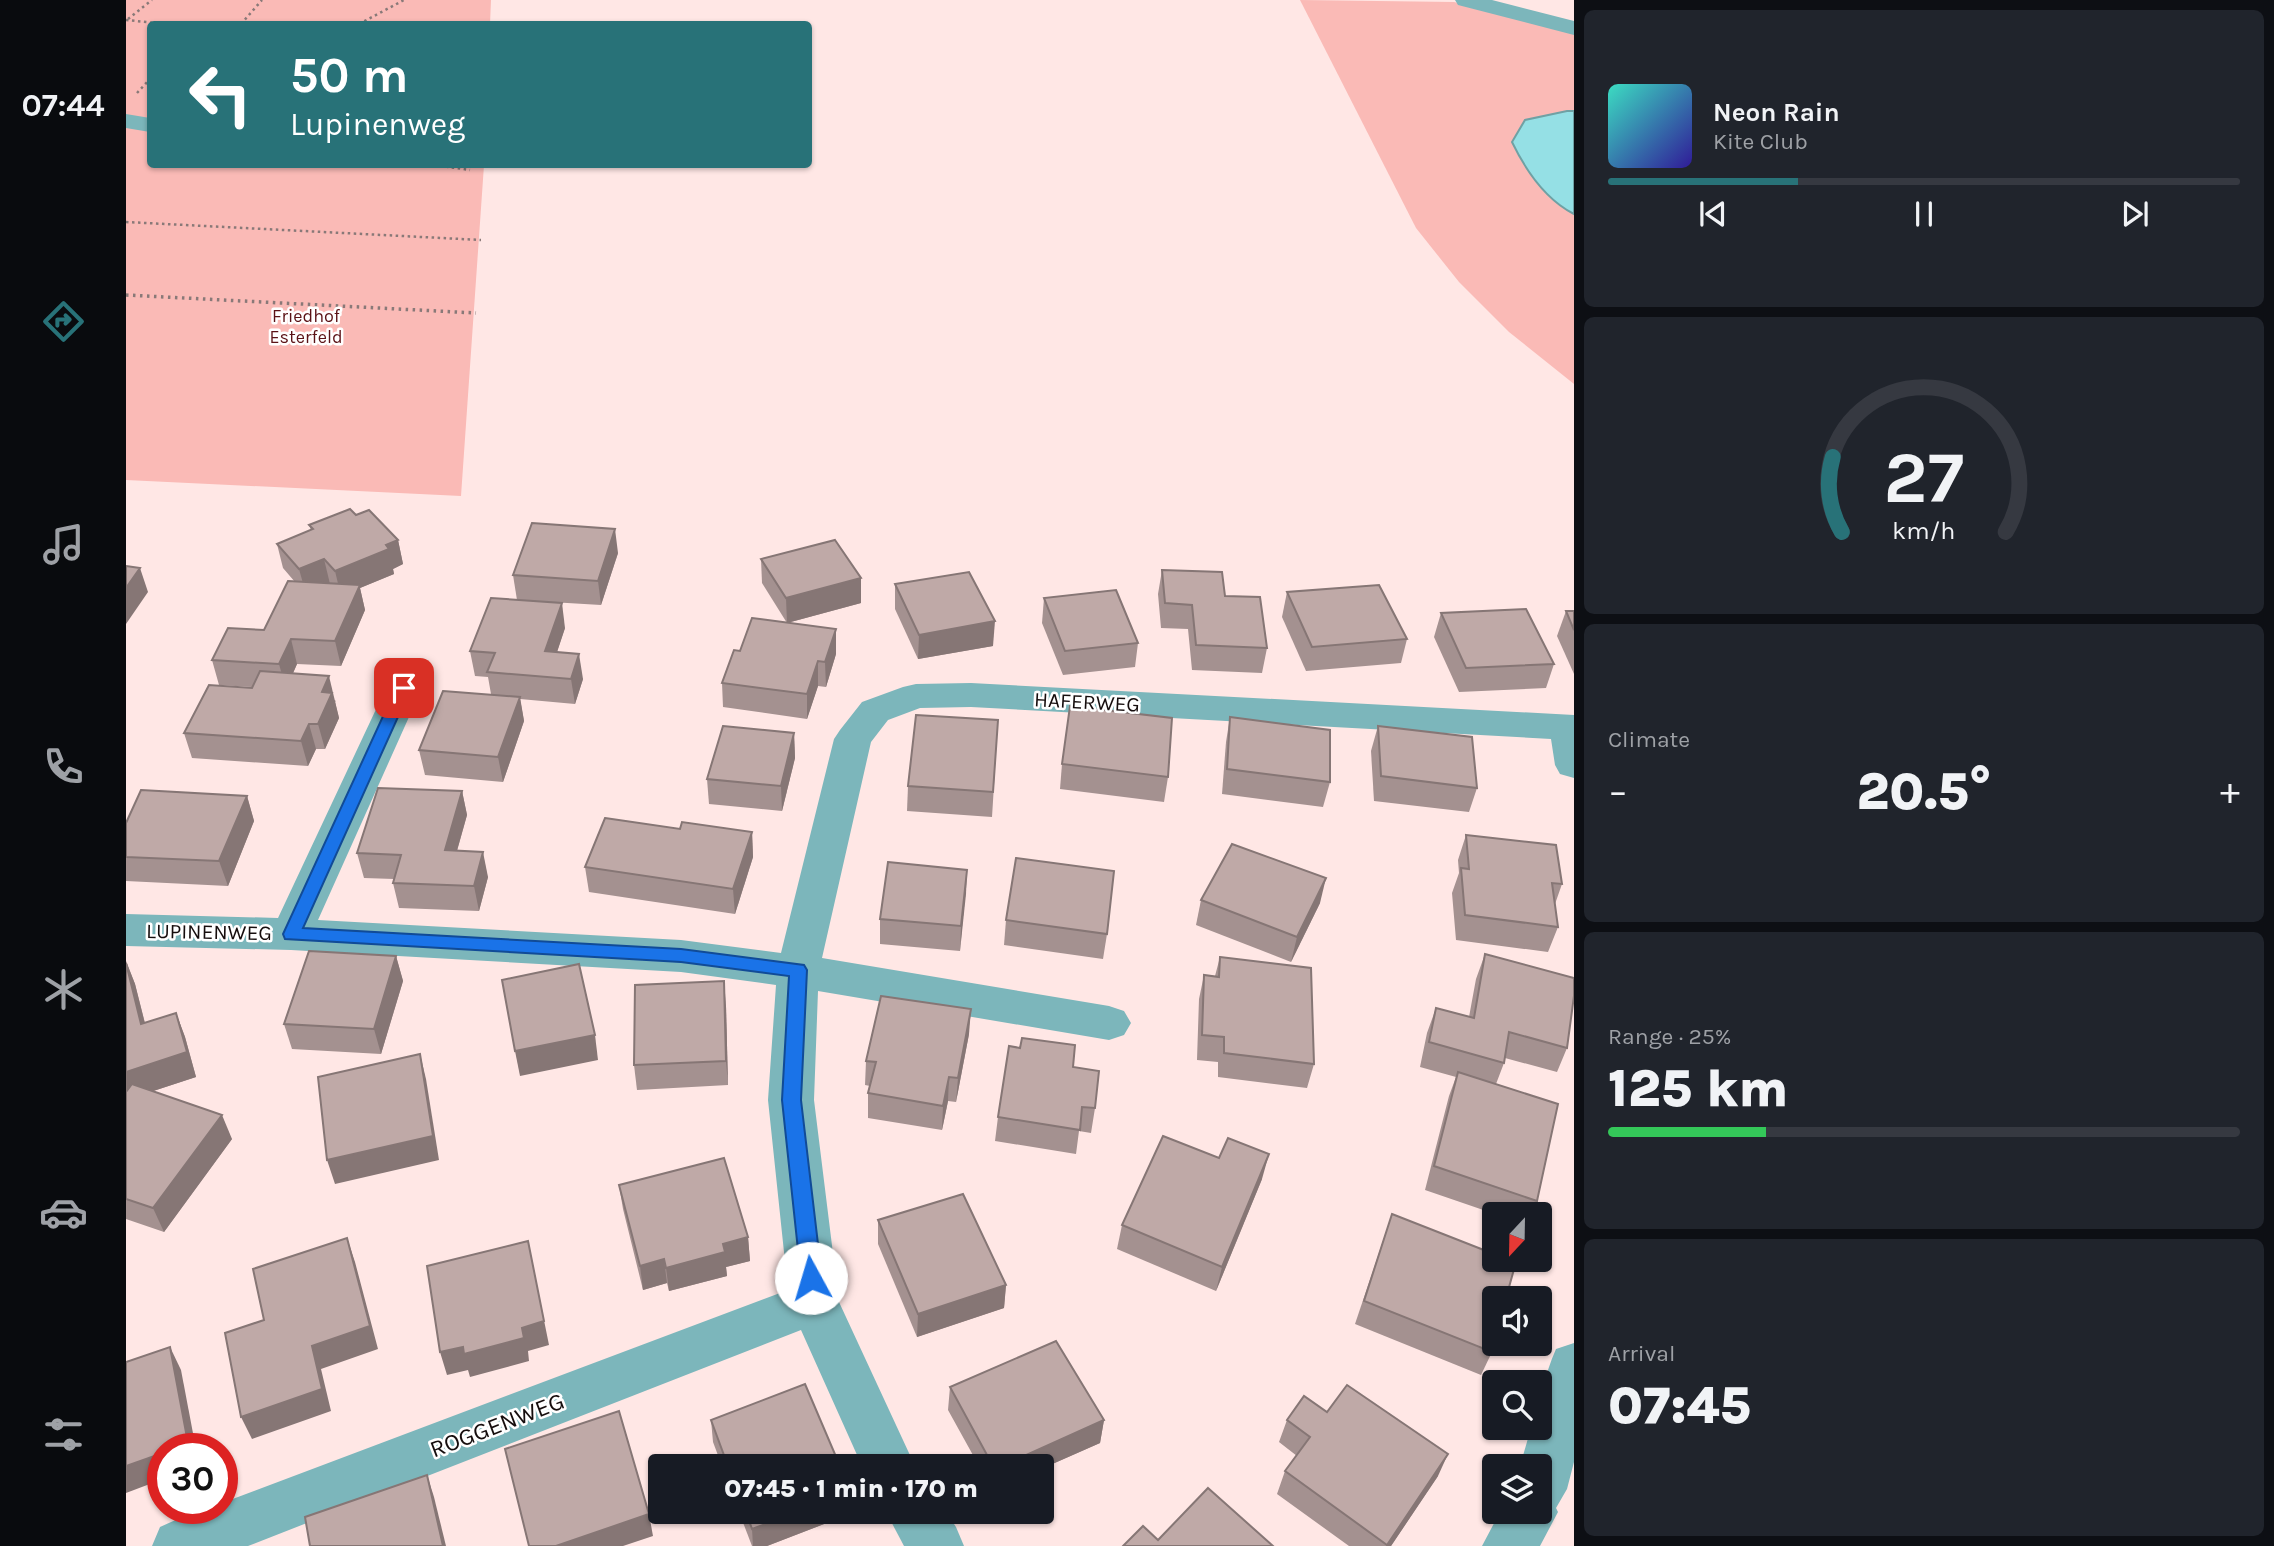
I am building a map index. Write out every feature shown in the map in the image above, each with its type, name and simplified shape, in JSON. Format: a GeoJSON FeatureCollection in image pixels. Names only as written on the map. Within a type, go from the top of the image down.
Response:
{"type":"FeatureCollection","features":[{"type":"Feature","properties":{"kind":"street"},"geometry":{"type":"LineString","coordinates":[[1466,0],[1574,28]]}},
{"type":"Feature","properties":{"kind":"street"},"geometry":{"type":"LineString","coordinates":[[126,121],[147,124]]}},
{"type":"Feature","properties":{"kind":"street","name":"LUPINENWEG"},"geometry":{"type":"LineString","coordinates":[[292,934],[404,688]]}},
{"type":"Feature","properties":{"kind":"street","name":"HAFERWEG"},"geometry":{"type":"LineString","coordinates":[[883,1454],[814,1304],[791,1100],[798,970],[853,739],[875,711],[916,696],[971,695],[1571,728]]}},
{"type":"Feature","properties":{"kind":"street"},"geometry":{"type":"LineString","coordinates":[[1571,728],[1574,765]]}},
{"type":"Feature","properties":{"kind":"street","name":"LUPINENWEG"},"geometry":{"type":"LineString","coordinates":[[126,930],[292,934],[681,956],[798,970]]}},
{"type":"Feature","properties":{"kind":"street"},"geometry":{"type":"LineString","coordinates":[[798,970],[1108,1023]]}},
{"type":"Feature","properties":{"kind":"street","name":"ROGGENWEG"},"geometry":{"type":"LineString","coordinates":[[179,1546],[814,1304]]}},
{"type":"Feature","properties":{"kind":"street"},"geometry":{"type":"LineString","coordinates":[[1550,1454],[1574,1366]]}},
{"type":"Feature","properties":{"kind":"street"},"geometry":{"type":"LineString","coordinates":[[921,1524],[937,1546]]}},
{"type":"Feature","properties":{"kind":"street"},"geometry":{"type":"LineString","coordinates":[[1508,1546],[1523,1524]]}},
{"type":"Feature","properties":{"kind":"path"},"geometry":{"type":"LineString","coordinates":[[127,20],[152,0]]}},
{"type":"Feature","properties":{"kind":"path"},"geometry":{"type":"LineString","coordinates":[[244,21],[262,0]]}},
{"type":"Feature","properties":{"kind":"path"},"geometry":{"type":"LineString","coordinates":[[365,21],[404,0]]}},
{"type":"Feature","properties":{"kind":"path"},"geometry":{"type":"LineString","coordinates":[[127,20],[147,22]]}},
{"type":"Feature","properties":{"kind":"path"},"geometry":{"type":"LineString","coordinates":[[456,168],[470,170]]}},
{"type":"Feature","properties":{"kind":"path"},"geometry":{"type":"LineString","coordinates":[[126,222],[481,240]]}},
{"type":"Feature","properties":{"kind":"path"},"geometry":{"type":"LineString","coordinates":[[126,295],[476,313]]}},
{"type":"Feature","properties":{"kind":"green space","name":"Friedhof Esterfeld"},"geometry":{"type":"Polygon","coordinates":[[[126,0],[491,0],[490,21],[147,21],[147,168],[484,168],[461,496],[126,480],[126,0]]]}},
{"type":"Feature","properties":{"kind":"green space"},"geometry":{"type":"Polygon","coordinates":[[[1300,0],[1454,2],[1574,33],[1574,384],[1509,332],[1459,282],[1416,228],[1300,0]]]}},
{"type":"Feature","properties":{"kind":"water"},"geometry":{"type":"Polygon","coordinates":[[[1574,111],[1574,214],[1554,200],[1537,183],[1512,142],[1525,120],[1574,111]]]}},
{"type":"Feature","properties":{"kind":"building"},"geometry":{"type":"Polygon","coordinates":[[[350,509],[356,515],[369,510],[398,540],[386,545],[389,549],[335,571],[324,559],[299,569],[277,544],[313,529],[309,525],[350,509]]]}},
{"type":"Feature","properties":{"kind":"building"},"geometry":{"type":"Polygon","coordinates":[[[532,523],[615,529],[598,581],[513,575],[532,523]]]}},
{"type":"Feature","properties":{"kind":"building"},"geometry":{"type":"Polygon","coordinates":[[[835,540],[861,578],[786,598],[761,559],[835,540]]]}},
{"type":"Feature","properties":{"kind":"building"},"geometry":{"type":"Polygon","coordinates":[[[126,566],[140,568],[126,588],[126,566]]]}},
{"type":"Feature","properties":{"kind":"building"},"geometry":{"type":"Polygon","coordinates":[[[1162,570],[1222,572],[1225,596],[1260,597],[1267,648],[1196,645],[1192,605],[1165,603],[1162,570]]]}},
{"type":"Feature","properties":{"kind":"building"},"geometry":{"type":"Polygon","coordinates":[[[969,572],[995,621],[919,635],[895,584],[969,572]]]}},
{"type":"Feature","properties":{"kind":"building"},"geometry":{"type":"Polygon","coordinates":[[[288,581],[360,585],[335,641],[291,639],[279,664],[212,660],[228,628],[264,630],[288,581]]]}},
{"type":"Feature","properties":{"kind":"building"},"geometry":{"type":"Polygon","coordinates":[[[1379,585],[1407,639],[1312,647],[1287,592],[1379,585]]]}},
{"type":"Feature","properties":{"kind":"building"},"geometry":{"type":"Polygon","coordinates":[[[1116,590],[1138,643],[1065,651],[1044,598],[1116,590]]]}},
{"type":"Feature","properties":{"kind":"building"},"geometry":{"type":"Polygon","coordinates":[[[491,598],[562,603],[545,651],[579,654],[571,679],[487,672],[495,653],[470,651],[491,598]]]}},
{"type":"Feature","properties":{"kind":"building"},"geometry":{"type":"Polygon","coordinates":[[[1526,609],[1554,664],[1466,668],[1441,613],[1526,609]]]}},
{"type":"Feature","properties":{"kind":"building"},"geometry":{"type":"Polygon","coordinates":[[[1566,611],[1574,611],[1574,630],[1566,611]]]}},
{"type":"Feature","properties":{"kind":"building"},"geometry":{"type":"Polygon","coordinates":[[[752,618],[836,629],[825,662],[818,661],[807,694],[722,683],[734,650],[740,651],[752,618]]]}},
{"type":"Feature","properties":{"kind":"building"},"geometry":{"type":"Polygon","coordinates":[[[260,671],[329,676],[322,692],[332,693],[318,724],[309,724],[301,741],[184,733],[209,685],[252,688],[260,671]]]}},
{"type":"Feature","properties":{"kind":"building"},"geometry":{"type":"Polygon","coordinates":[[[443,691],[520,697],[498,757],[419,750],[443,691]]]}},
{"type":"Feature","properties":{"kind":"building"},"geometry":{"type":"Polygon","coordinates":[[[1070,706],[1172,718],[1168,777],[1062,764],[1070,706]]]}},
{"type":"Feature","properties":{"kind":"building"},"geometry":{"type":"Polygon","coordinates":[[[916,715],[998,720],[993,792],[908,786],[916,715]]]}},
{"type":"Feature","properties":{"kind":"building"},"geometry":{"type":"Polygon","coordinates":[[[1230,717],[1330,730],[1330,782],[1227,769],[1230,717]]]}},
{"type":"Feature","properties":{"kind":"building"},"geometry":{"type":"Polygon","coordinates":[[[723,726],[794,733],[781,786],[707,779],[723,726]]]}},
{"type":"Feature","properties":{"kind":"building"},"geometry":{"type":"Polygon","coordinates":[[[1378,726],[1472,737],[1477,788],[1381,776],[1378,726]]]}},
{"type":"Feature","properties":{"kind":"building"},"geometry":{"type":"Polygon","coordinates":[[[378,788],[462,791],[445,850],[483,852],[474,886],[393,883],[401,855],[357,853],[378,788]]]}},
{"type":"Feature","properties":{"kind":"building"},"geometry":{"type":"Polygon","coordinates":[[[141,790],[247,796],[219,861],[126,857],[126,823],[141,790]]]}},
{"type":"Feature","properties":{"kind":"building"},"geometry":{"type":"Polygon","coordinates":[[[605,818],[680,829],[682,822],[752,832],[733,889],[585,867],[605,818]]]}},
{"type":"Feature","properties":{"kind":"building"},"geometry":{"type":"Polygon","coordinates":[[[1466,835],[1556,845],[1562,884],[1552,883],[1558,927],[1465,915],[1461,868],[1469,869],[1466,835]]]}},
{"type":"Feature","properties":{"kind":"building"},"geometry":{"type":"Polygon","coordinates":[[[1232,844],[1326,878],[1297,937],[1201,900],[1232,844]]]}},
{"type":"Feature","properties":{"kind":"building"},"geometry":{"type":"Polygon","coordinates":[[[1016,858],[1114,871],[1107,934],[1006,920],[1016,858]]]}},
{"type":"Feature","properties":{"kind":"building"},"geometry":{"type":"Polygon","coordinates":[[[888,862],[967,870],[961,926],[880,919],[888,862]]]}},
{"type":"Feature","properties":{"kind":"building"},"geometry":{"type":"Polygon","coordinates":[[[309,951],[396,956],[374,1029],[284,1024],[309,951]]]}},
{"type":"Feature","properties":{"kind":"building"},"geometry":{"type":"Polygon","coordinates":[[[1485,954],[1574,978],[1567,1048],[1509,1032],[1504,1063],[1429,1042],[1436,1008],[1474,1018],[1485,954]]]}},
{"type":"Feature","properties":{"kind":"building"},"geometry":{"type":"Polygon","coordinates":[[[1220,957],[1311,968],[1314,1064],[1224,1053],[1224,1037],[1202,1035],[1204,975],[1219,977],[1220,957]]]}},
{"type":"Feature","properties":{"kind":"building"},"geometry":{"type":"Polygon","coordinates":[[[126,963],[141,1024],[176,1013],[187,1052],[126,1072],[126,963]]]}},
{"type":"Feature","properties":{"kind":"building"},"geometry":{"type":"Polygon","coordinates":[[[579,964],[595,1035],[515,1051],[502,980],[579,964]]]}},
{"type":"Feature","properties":{"kind":"building"},"geometry":{"type":"Polygon","coordinates":[[[724,981],[726,1061],[634,1065],[635,985],[724,981]]]}},
{"type":"Feature","properties":{"kind":"building"},"geometry":{"type":"Polygon","coordinates":[[[881,996],[971,1009],[958,1078],[949,1077],[943,1106],[868,1093],[876,1062],[866,1061],[881,996]]]}},
{"type":"Feature","properties":{"kind":"building"},"geometry":{"type":"Polygon","coordinates":[[[1022,1038],[1075,1045],[1073,1067],[1099,1071],[1095,1108],[1082,1107],[1080,1130],[998,1117],[1009,1046],[1020,1048],[1022,1038]]]}},
{"type":"Feature","properties":{"kind":"building"},"geometry":{"type":"Polygon","coordinates":[[[420,1054],[433,1136],[327,1160],[318,1077],[420,1054]]]}},
{"type":"Feature","properties":{"kind":"building"},"geometry":{"type":"Polygon","coordinates":[[[1458,1072],[1558,1104],[1537,1201],[1434,1166],[1458,1072]]]}},
{"type":"Feature","properties":{"kind":"building"},"geometry":{"type":"Polygon","coordinates":[[[132,1084],[222,1115],[153,1208],[126,1199],[126,1092],[132,1084]]]}},
{"type":"Feature","properties":{"kind":"building"},"geometry":{"type":"Polygon","coordinates":[[[1163,1136],[1219,1158],[1228,1138],[1269,1154],[1222,1267],[1122,1225],[1163,1136]]]}},
{"type":"Feature","properties":{"kind":"building"},"geometry":{"type":"Polygon","coordinates":[[[724,1158],[748,1237],[723,1244],[725,1252],[666,1268],[664,1259],[640,1266],[619,1185],[724,1158]]]}},
{"type":"Feature","properties":{"kind":"building"},"geometry":{"type":"Polygon","coordinates":[[[963,1194],[1006,1285],[918,1314],[878,1220],[963,1194]]]}},
{"type":"Feature","properties":{"kind":"building"},"geometry":{"type":"Polygon","coordinates":[[[1392,1214],[1482,1249],[1482,1272],[1513,1272],[1509,1286],[1482,1286],[1482,1348],[1364,1301],[1392,1214]]]}},
{"type":"Feature","properties":{"kind":"building"},"geometry":{"type":"Polygon","coordinates":[[[347,1238],[370,1326],[312,1346],[322,1389],[241,1417],[225,1333],[264,1320],[253,1269],[347,1238]]]}},
{"type":"Feature","properties":{"kind":"building"},"geometry":{"type":"Polygon","coordinates":[[[528,1241],[544,1321],[522,1328],[524,1338],[464,1354],[463,1347],[440,1352],[427,1266],[528,1241]]]}},
{"type":"Feature","properties":{"kind":"building"},"geometry":{"type":"Polygon","coordinates":[[[1056,1341],[1104,1420],[1029,1454],[986,1454],[950,1387],[1056,1341]]]}},
{"type":"Feature","properties":{"kind":"building"},"geometry":{"type":"Polygon","coordinates":[[[170,1347],[186,1433],[147,1433],[147,1459],[126,1466],[126,1362],[170,1347]]]}},
{"type":"Feature","properties":{"kind":"building"},"geometry":{"type":"Polygon","coordinates":[[[805,1384],[835,1454],[724,1454],[711,1420],[805,1384]]]}},
{"type":"Feature","properties":{"kind":"building"},"geometry":{"type":"Polygon","coordinates":[[[1347,1385],[1448,1454],[1387,1545],[1285,1471],[1310,1437],[1287,1420],[1304,1396],[1327,1412],[1347,1385]]]}},
{"type":"Feature","properties":{"kind":"building"},"geometry":{"type":"Polygon","coordinates":[[[619,1411],[648,1514],[556,1546],[529,1546],[505,1449],[619,1411]]]}},
{"type":"Feature","properties":{"kind":"building"},"geometry":{"type":"Polygon","coordinates":[[[427,1475],[443,1546],[310,1546],[305,1517],[427,1475]]]}},
{"type":"Feature","properties":{"kind":"building"},"geometry":{"type":"Polygon","coordinates":[[[1208,1488],[1273,1546],[1123,1546],[1143,1526],[1158,1540],[1208,1488]]]}},
{"type":"Feature","properties":{"kind":"building"},"geometry":{"type":"Polygon","coordinates":[[[750,1524],[766,1524],[752,1529],[750,1524]]]}},
{"type":"Feature","properties":{"kind":"route"},"geometry":{"type":"LineString","coordinates":[[404,688],[292,934],[681,956],[798,970],[791,1100],[811,1278]]}}]}
